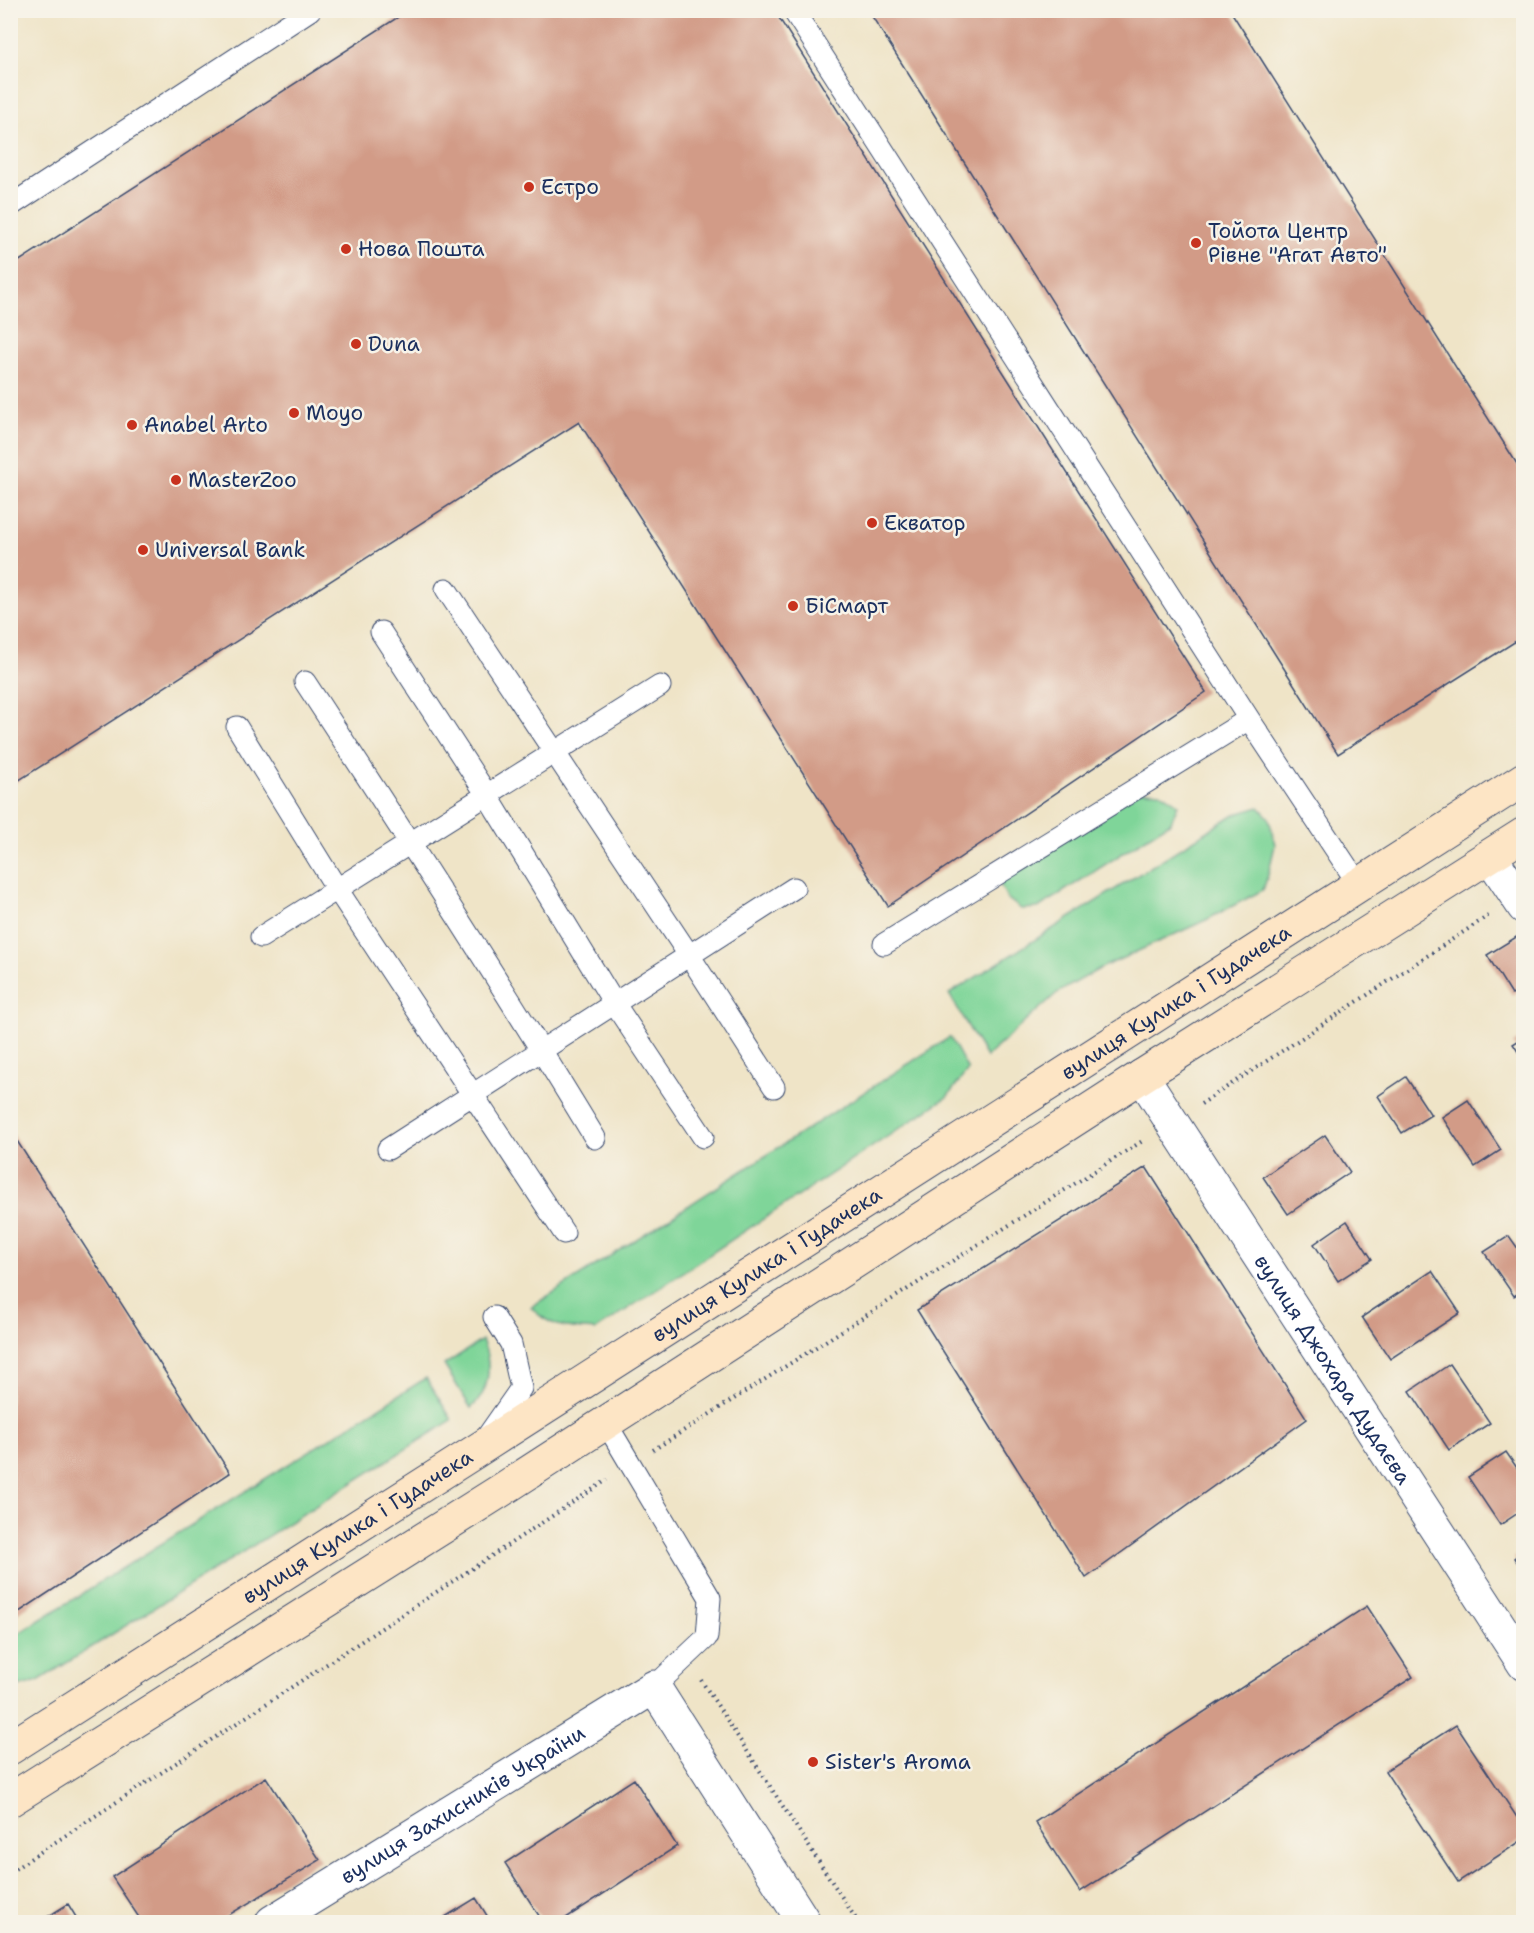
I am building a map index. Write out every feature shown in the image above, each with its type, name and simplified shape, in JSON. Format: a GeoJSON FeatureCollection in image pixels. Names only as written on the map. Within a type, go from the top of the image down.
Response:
{"type":"FeatureCollection","features":[{"type":"Feature","properties":{"kind":"main road","name":"вулиця Кулика і Гудачека"},"geometry":{"type":"LineString","coordinates":[[10,1748],[1524,778]]}},
{"type":"Feature","properties":{"kind":"main road","name":"вулиця Кулика і Гудачека"},"geometry":{"type":"LineString","coordinates":[[10,1800],[606,1423],[1142,1076],[1524,834]]}},
{"type":"Feature","properties":{"kind":"street"},"geometry":{"type":"LineString","coordinates":[[1490,856],[1520,902]]}},
{"type":"Feature","properties":{"kind":"street","name":"вулиця Джохара Дудаєва"},"geometry":{"type":"LineString","coordinates":[[1142,1076],[1524,1664]]}},
{"type":"Feature","properties":{"kind":"street"},"geometry":{"type":"LineString","coordinates":[[654,1687],[804,1923]]}},
{"type":"Feature","properties":{"kind":"street","name":"вулиця Захисників України"},"geometry":{"type":"LineString","coordinates":[[272,1923],[654,1687]]}},
{"type":"Feature","properties":{"kind":"lane"},"geometry":{"type":"LineString","coordinates":[[10,206],[310,10]]}},
{"type":"Feature","properties":{"kind":"lane"},"geometry":{"type":"LineString","coordinates":[[794,10],[1249,719],[1359,885]]}},
{"type":"Feature","properties":{"kind":"lane"},"geometry":{"type":"LineString","coordinates":[[446,588],[774,1087]]}},
{"type":"Feature","properties":{"kind":"lane"},"geometry":{"type":"LineString","coordinates":[[381,632],[487,795],[614,1003],[703,1137]]}},
{"type":"Feature","properties":{"kind":"lane"},"geometry":{"type":"LineString","coordinates":[[305,682],[411,843],[595,1138]]}},
{"type":"Feature","properties":{"kind":"lane"},"geometry":{"type":"LineString","coordinates":[[261,937],[660,686]]}},
{"type":"Feature","properties":{"kind":"lane"},"geometry":{"type":"LineString","coordinates":[[884,944],[1249,719]]}},
{"type":"Feature","properties":{"kind":"lane"},"geometry":{"type":"LineString","coordinates":[[237,727],[337,889],[564,1233]]}},
{"type":"Feature","properties":{"kind":"lane"},"geometry":{"type":"LineString","coordinates":[[388,1149],[794,888]]}},
{"type":"Feature","properties":{"kind":"lane"},"geometry":{"type":"LineString","coordinates":[[476,1451],[521,1388],[511,1344],[494,1317]]}},
{"type":"Feature","properties":{"kind":"lane"},"geometry":{"type":"LineString","coordinates":[[606,1423],[710,1598],[707,1637],[654,1687]]}},
{"type":"Feature","properties":{"kind":"path"},"geometry":{"type":"LineString","coordinates":[[10,1872],[631,1464],[1520,902]]}},
{"type":"Feature","properties":{"kind":"path"},"geometry":{"type":"LineString","coordinates":[[686,1656],[858,1923]]}},
{"type":"Feature","properties":{"kind":"green space"},"geometry":{"type":"Polygon","coordinates":[[[1132,790],[1160,792],[1178,804],[1171,822],[1038,908],[1021,909],[1008,899],[1000,885],[1007,870],[1132,790]]]}},
{"type":"Feature","properties":{"kind":"green space"},"geometry":{"type":"Polygon","coordinates":[[[1259,807],[1269,818],[1275,845],[1263,890],[1206,920],[1101,968],[1057,993],[986,1057],[949,994],[1233,815],[1259,807]]]}},
{"type":"Feature","properties":{"kind":"green space"},"geometry":{"type":"Polygon","coordinates":[[[950,1037],[968,1070],[947,1097],[596,1330],[560,1326],[545,1319],[531,1307],[950,1037]]]}},
{"type":"Feature","properties":{"kind":"green space"},"geometry":{"type":"Polygon","coordinates":[[[482,1340],[487,1358],[488,1376],[483,1393],[471,1408],[444,1365],[482,1340]]]}},
{"type":"Feature","properties":{"kind":"green space"},"geometry":{"type":"Polygon","coordinates":[[[426,1378],[452,1420],[38,1681],[11,1689],[11,1638],[426,1378]]]}},
{"type":"Feature","properties":{"kind":"building","name":"Екватор"},"geometry":{"type":"Polygon","coordinates":[[[409,10],[774,10],[1206,692],[888,906],[579,422],[10,786],[10,267],[409,10]]]}},
{"type":"Feature","properties":{"kind":"building","name":"Тойота Центр Рівне \"Агат Авто\""},"geometry":{"type":"Polygon","coordinates":[[[868,10],[1230,10],[1524,475],[1524,636],[1338,754],[868,10]]]}},
{"type":"Feature","properties":{"kind":"building"},"geometry":{"type":"Polygon","coordinates":[[[1518,936],[1524,944],[1524,989],[1512,995],[1487,955],[1518,936]]]}},
{"type":"Feature","properties":{"kind":"building"},"geometry":{"type":"Polygon","coordinates":[[[1524,1037],[1524,1061],[1513,1044],[1524,1037]]]}},
{"type":"Feature","properties":{"kind":"building"},"geometry":{"type":"Polygon","coordinates":[[[1406,1077],[1431,1115],[1402,1133],[1378,1096],[1406,1077]]]}},
{"type":"Feature","properties":{"kind":"building"},"geometry":{"type":"Polygon","coordinates":[[[1468,1100],[1501,1150],[1475,1167],[1442,1117],[1468,1100]]]}},
{"type":"Feature","properties":{"kind":"building"},"geometry":{"type":"Polygon","coordinates":[[[10,1130],[230,1473],[10,1618],[10,1130]]]}},
{"type":"Feature","properties":{"kind":"building"},"geometry":{"type":"Polygon","coordinates":[[[1325,1135],[1350,1172],[1288,1214],[1263,1177],[1325,1135]]]}},
{"type":"Feature","properties":{"kind":"building"},"geometry":{"type":"Polygon","coordinates":[[[1146,1167],[1307,1419],[1086,1578],[917,1310],[1146,1167]]]}},
{"type":"Feature","properties":{"kind":"building"},"geometry":{"type":"Polygon","coordinates":[[[1347,1221],[1372,1259],[1338,1281],[1314,1244],[1347,1221]]]}},
{"type":"Feature","properties":{"kind":"building"},"geometry":{"type":"Polygon","coordinates":[[[1509,1236],[1524,1257],[1524,1290],[1514,1296],[1484,1252],[1509,1236]]]}},
{"type":"Feature","properties":{"kind":"building"},"geometry":{"type":"Polygon","coordinates":[[[1432,1271],[1460,1313],[1390,1359],[1362,1317],[1432,1271]]]}},
{"type":"Feature","properties":{"kind":"building"},"geometry":{"type":"Polygon","coordinates":[[[1450,1364],[1490,1423],[1449,1450],[1410,1391],[1450,1364]]]}},
{"type":"Feature","properties":{"kind":"building"},"geometry":{"type":"Polygon","coordinates":[[[1506,1452],[1524,1478],[1524,1509],[1500,1525],[1468,1477],[1506,1452]]]}},
{"type":"Feature","properties":{"kind":"building"},"geometry":{"type":"Polygon","coordinates":[[[1524,1551],[1524,1572],[1514,1558],[1524,1551]]]}},
{"type":"Feature","properties":{"kind":"building"},"geometry":{"type":"Polygon","coordinates":[[[1367,1606],[1413,1677],[1080,1892],[1035,1822],[1367,1606]]]}},
{"type":"Feature","properties":{"kind":"building"},"geometry":{"type":"Polygon","coordinates":[[[1456,1725],[1524,1828],[1524,1839],[1458,1882],[1385,1771],[1456,1725]]]}},
{"type":"Feature","properties":{"kind":"building"},"geometry":{"type":"Polygon","coordinates":[[[266,1777],[320,1860],[217,1922],[142,1922],[112,1877],[266,1777]]]}},
{"type":"Feature","properties":{"kind":"building"},"geometry":{"type":"Polygon","coordinates":[[[634,1779],[677,1846],[560,1922],[543,1922],[505,1863],[634,1779]]]}},
{"type":"Feature","properties":{"kind":"building"},"geometry":{"type":"Polygon","coordinates":[[[476,1898],[491,1922],[448,1922],[445,1917],[476,1898]]]}},
{"type":"Feature","properties":{"kind":"building"},"geometry":{"type":"Polygon","coordinates":[[[68,1904],[79,1922],[39,1922],[68,1904]]]}},
{"type":"Feature","properties":{"kind":"place","name":"Естро"},"geometry":{"type":"Point","coordinates":[529,187]}},
{"type":"Feature","properties":{"kind":"place","name":"Тойота Центр Рівне \"Агат Авто\""},"geometry":{"type":"Point","coordinates":[1196,243]}},
{"type":"Feature","properties":{"kind":"place","name":"Нова Пошта"},"geometry":{"type":"Point","coordinates":[346,249]}},
{"type":"Feature","properties":{"kind":"place","name":"Duna"},"geometry":{"type":"Point","coordinates":[356,344]}},
{"type":"Feature","properties":{"kind":"place","name":"Moyo"},"geometry":{"type":"Point","coordinates":[294,413]}},
{"type":"Feature","properties":{"kind":"place","name":"Anabel Arto"},"geometry":{"type":"Point","coordinates":[132,425]}},
{"type":"Feature","properties":{"kind":"place","name":"MasterZoo"},"geometry":{"type":"Point","coordinates":[176,480]}},
{"type":"Feature","properties":{"kind":"place","name":"Екватор"},"geometry":{"type":"Point","coordinates":[872,523]}},
{"type":"Feature","properties":{"kind":"place","name":"Universal Bank"},"geometry":{"type":"Point","coordinates":[143,550]}},
{"type":"Feature","properties":{"kind":"place","name":"БіСмарт"},"geometry":{"type":"Point","coordinates":[793,606]}},
{"type":"Feature","properties":{"kind":"place","name":"Sister's Aroma"},"geometry":{"type":"Point","coordinates":[813,1762]}}]}
